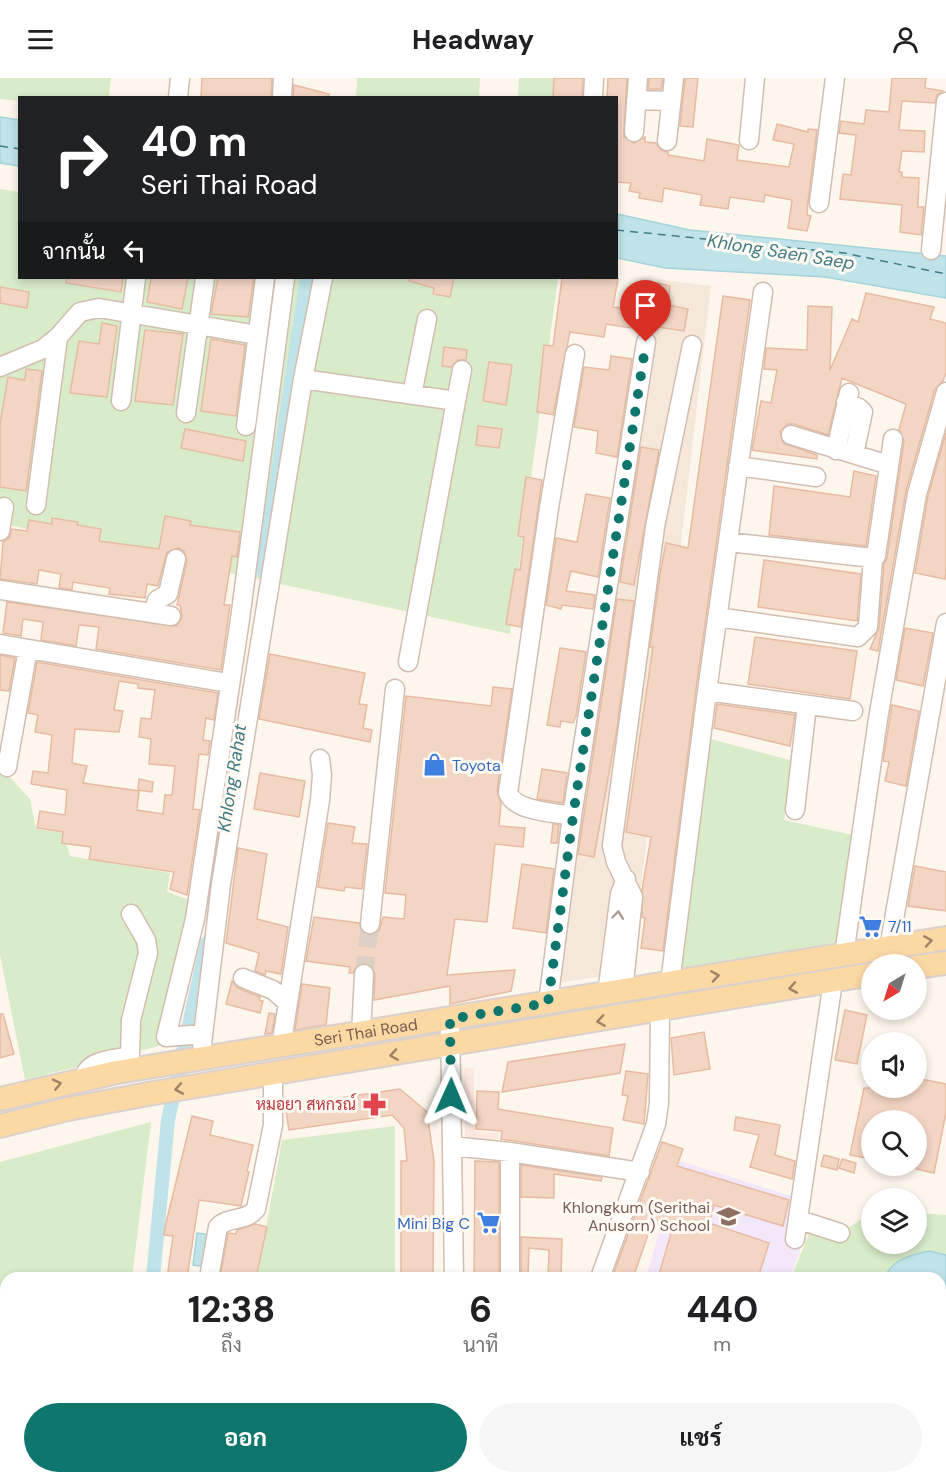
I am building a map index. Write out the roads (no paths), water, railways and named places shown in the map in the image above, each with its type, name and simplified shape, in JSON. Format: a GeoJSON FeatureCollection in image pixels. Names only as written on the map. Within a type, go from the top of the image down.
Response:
{"type":"FeatureCollection","features":[{"type":"Feature","properties":{"kind":"main road","name":"Seri Thai Road"},"geometry":{"type":"LineString","coordinates":[[0,1099],[84,1078],[151,1066],[204,1042],[280,1047],[946,938]]}},
{"type":"Feature","properties":{"kind":"main road"},"geometry":{"type":"LineString","coordinates":[[927,966],[946,963]]}},
{"type":"Feature","properties":{"kind":"main road","name":"Seri Thai Road"},"geometry":{"type":"LineString","coordinates":[[0,1126],[68,1109],[148,1094],[452,1046],[861,976]]}},
{"type":"Feature","properties":{"kind":"street"},"geometry":{"type":"LineString","coordinates":[[178,96],[180,78]]}},
{"type":"Feature","properties":{"kind":"street"},"geometry":{"type":"LineString","coordinates":[[282,96],[283,78]]}},
{"type":"Feature","properties":{"kind":"street"},"geometry":{"type":"LineString","coordinates":[[592,96],[594,78]]}},
{"type":"Feature","properties":{"kind":"street"},"geometry":{"type":"LineString","coordinates":[[634,132],[638,78]]}},
{"type":"Feature","properties":{"kind":"street"},"geometry":{"type":"LineString","coordinates":[[667,141],[674,78]]}},
{"type":"Feature","properties":{"kind":"street"},"geometry":{"type":"LineString","coordinates":[[749,140],[755,78]]}},
{"type":"Feature","properties":{"kind":"street"},"geometry":{"type":"LineString","coordinates":[[819,203],[835,78]]}},
{"type":"Feature","properties":{"kind":"street"},"geometry":{"type":"LineString","coordinates":[[636,100],[671,101]]}},
{"type":"Feature","properties":{"kind":"street"},"geometry":{"type":"LineString","coordinates":[[931,250],[946,102]]}},
{"type":"Feature","properties":{"kind":"street"},"geometry":{"type":"LineString","coordinates":[[121,401],[136,279]]}},
{"type":"Feature","properties":{"kind":"street"},"geometry":{"type":"LineString","coordinates":[[186,413],[205,279]]}},
{"type":"Feature","properties":{"kind":"street"},"geometry":{"type":"LineString","coordinates":[[246,426],[256,335],[266,279]]}},
{"type":"Feature","properties":{"kind":"street"},"geometry":{"type":"LineString","coordinates":[[285,279],[253,620],[204,1042],[166,1037],[195,919],[228,683],[253,620],[323,279]]}},
{"type":"Feature","properties":{"kind":"street"},"geometry":{"type":"LineString","coordinates":[[670,983],[717,617],[764,292]]}},
{"type":"Feature","properties":{"kind":"street"},"geometry":{"type":"LineString","coordinates":[[0,367],[43,349],[58,337],[80,312],[99,308],[256,335]]}},
{"type":"Feature","properties":{"kind":"street"},"geometry":{"type":"LineString","coordinates":[[412,395],[427,319]]}},
{"type":"Feature","properties":{"kind":"street"},"geometry":{"type":"LineString","coordinates":[[36,505],[58,337]]}},
{"type":"Feature","properties":{"kind":"street"},"geometry":{"type":"LineString","coordinates":[[548,1003],[573,816],[646,342]]}},
{"type":"Feature","properties":{"kind":"street"},"geometry":{"type":"LineString","coordinates":[[615,992],[620,953],[633,897],[626,879],[615,862],[612,846],[655,527],[692,345]]}},
{"type":"Feature","properties":{"kind":"street"},"geometry":{"type":"LineString","coordinates":[[573,816],[521,805],[511,800],[508,793],[549,508],[575,354]]}},
{"type":"Feature","properties":{"kind":"street"},"geometry":{"type":"LineString","coordinates":[[408,662],[462,370]]}},
{"type":"Feature","properties":{"kind":"street"},"geometry":{"type":"LineString","coordinates":[[303,379],[456,401]]}},
{"type":"Feature","properties":{"kind":"street"},"geometry":{"type":"LineString","coordinates":[[844,955],[878,719],[916,494],[946,392]]}},
{"type":"Feature","properties":{"kind":"street"},"geometry":{"type":"LineString","coordinates":[[836,450],[848,397],[863,412],[854,454]]}},
{"type":"Feature","properties":{"kind":"street"},"geometry":{"type":"LineString","coordinates":[[791,435],[889,465]]}},
{"type":"Feature","properties":{"kind":"street"},"geometry":{"type":"LineString","coordinates":[[717,617],[858,637],[868,627],[873,558],[876,556],[893,439]]}},
{"type":"Feature","properties":{"kind":"street"},"geometry":{"type":"LineString","coordinates":[[738,466],[816,477]]}},
{"type":"Feature","properties":{"kind":"street"},"geometry":{"type":"LineString","coordinates":[[0,531],[4,507]]}},
{"type":"Feature","properties":{"kind":"street"},"geometry":{"type":"LineString","coordinates":[[729,542],[873,558]]}},
{"type":"Feature","properties":{"kind":"street"},"geometry":{"type":"LineString","coordinates":[[0,590],[162,614],[157,600],[168,594],[176,559]]}},
{"type":"Feature","properties":{"kind":"street"},"geometry":{"type":"LineString","coordinates":[[890,948],[946,623]]}},
{"type":"Feature","properties":{"kind":"street"},"geometry":{"type":"LineString","coordinates":[[0,644],[228,683]]}},
{"type":"Feature","properties":{"kind":"street"},"geometry":{"type":"LineString","coordinates":[[7,766],[28,649]]}},
{"type":"Feature","properties":{"kind":"street"},"geometry":{"type":"LineString","coordinates":[[370,924],[395,689]]}},
{"type":"Feature","properties":{"kind":"street"},"geometry":{"type":"LineString","coordinates":[[707,691],[853,711]]}},
{"type":"Feature","properties":{"kind":"street"},"geometry":{"type":"LineString","coordinates":[[795,810],[807,705]]}},
{"type":"Feature","properties":{"kind":"street"},"geometry":{"type":"LineString","coordinates":[[280,1047],[320,800],[322,775],[320,759]]}},
{"type":"Feature","properties":{"kind":"street"},"geometry":{"type":"LineString","coordinates":[[84,1078],[86,1069],[91,1065],[130,1056],[131,1020],[148,953],[146,940],[131,914]]}},
{"type":"Feature","properties":{"kind":"street"},"geometry":{"type":"LineString","coordinates":[[361,1035],[364,974]]}},
{"type":"Feature","properties":{"kind":"street"},"geometry":{"type":"LineString","coordinates":[[243,978],[273,990],[287,1002]]}},
{"type":"Feature","properties":{"kind":"street"},"geometry":{"type":"LineString","coordinates":[[795,1239],[800,1220],[833,981]]}},
{"type":"Feature","properties":{"kind":"street"},"geometry":{"type":"LineString","coordinates":[[602,1272],[656,1124],[659,1103],[660,1011]]}},
{"type":"Feature","properties":{"kind":"street"},"geometry":{"type":"LineString","coordinates":[[450,1019],[454,1272]]}},
{"type":"Feature","properties":{"kind":"street"},"geometry":{"type":"LineString","coordinates":[[210,1272],[218,1227],[222,1223],[247,1217],[256,1209],[272,1132],[273,1074]]}},
{"type":"Feature","properties":{"kind":"street"},"geometry":{"type":"LineString","coordinates":[[453,1146],[510,1152],[640,1172]]}},
{"type":"Feature","properties":{"kind":"street"},"geometry":{"type":"LineString","coordinates":[[510,1152],[510,1272]]}},
{"type":"Feature","properties":{"kind":"street"},"geometry":{"type":"LineString","coordinates":[[800,1220],[840,1233]]}},
{"type":"Feature","properties":{"kind":"water"},"geometry":{"type":"Polygon","coordinates":[[[0,117],[18,120],[18,166],[0,163],[0,117]]]}},
{"type":"Feature","properties":{"kind":"water","name":"Khlong Saen Saep"},"geometry":{"type":"Polygon","coordinates":[[[618,214],[690,230],[946,256],[946,298],[825,277],[665,268],[618,258],[618,214]]]}},
{"type":"Feature","properties":{"kind":"water"},"geometry":{"type":"Polygon","coordinates":[[[197,1233],[211,1235],[206,1267],[193,1265],[197,1233]]]}},
{"type":"Feature","properties":{"kind":"water"},"geometry":{"type":"Polygon","coordinates":[[[929,1251],[946,1255],[946,1272],[888,1272],[897,1262],[909,1256],[927,1254],[929,1251]]]}},
{"type":"Feature","properties":{"kind":"waterway","name":"Khlong Rahat"},"geometry":{"type":"LineString","coordinates":[[263,571],[307,279]]}},
{"type":"Feature","properties":{"kind":"waterway","name":"Khlong Rahat"},"geometry":{"type":"LineString","coordinates":[[154,1272],[168,1120],[207,943]]}},
{"type":"Feature","properties":{"kind":"tunnel"},"geometry":{"type":"LineString","coordinates":[[364,974],[370,924]]}},
{"type":"Feature","properties":{"kind":"place","name":"Toyota"},"geometry":{"type":"Point","coordinates":[434,765]}},
{"type":"Feature","properties":{"kind":"place","name":"7/11"},"geometry":{"type":"Point","coordinates":[870,926]}},
{"type":"Feature","properties":{"kind":"place","name":"หมอยา สหกรณ์"},"geometry":{"type":"Point","coordinates":[374,1104]}},
{"type":"Feature","properties":{"kind":"place","name":"Khlongkum (Serithai Anusorn) School"},"geometry":{"type":"Point","coordinates":[728,1216]}},
{"type":"Feature","properties":{"kind":"place","name":"Mini Big C"},"geometry":{"type":"Point","coordinates":[488,1223]}}]}
